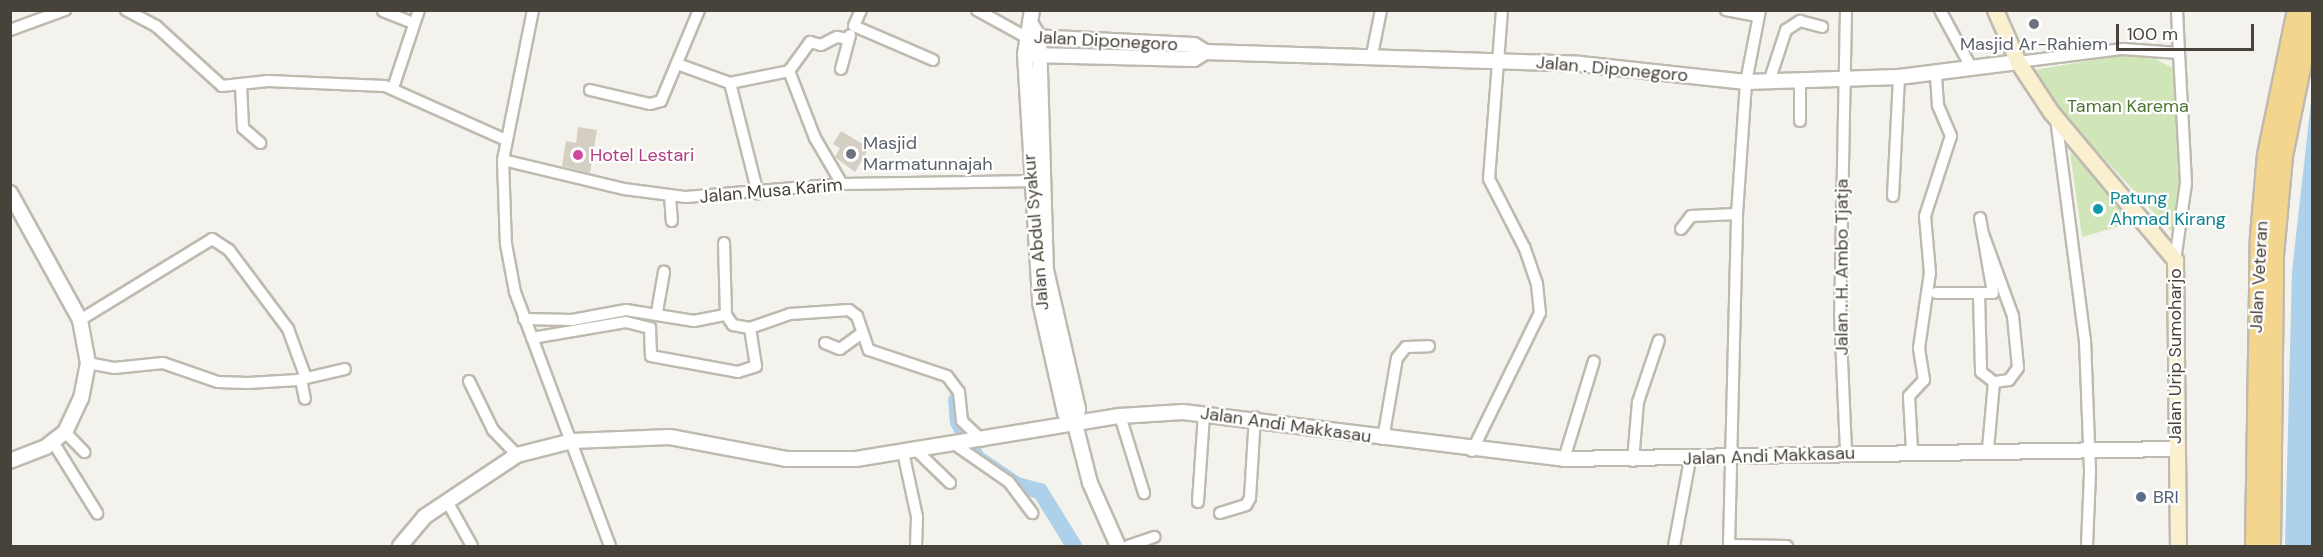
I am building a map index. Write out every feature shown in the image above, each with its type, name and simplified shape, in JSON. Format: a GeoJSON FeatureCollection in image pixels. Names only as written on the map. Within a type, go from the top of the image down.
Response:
{"type":"FeatureCollection","features":[{"type":"Feature","properties":{"kind":"highway","name":"Jalan Veteran"},"geometry":{"type":"LineString","coordinates":[[2255,546],[2264,190],[2297,10]]}},
{"type":"Feature","properties":{"kind":"highway","name":"Jalan Veteran"},"geometry":{"type":"LineString","coordinates":[[2271,546],[2274,255],[2283,156],[2313,13]]}},
{"type":"Feature","properties":{"kind":"main road","name":"Jalan Urip Sumoharjo"},"geometry":{"type":"LineString","coordinates":[[1995,10],[2018,62],[2056,118],[2175,260],[2175,449],[2178,546]]}},
{"type":"Feature","properties":{"kind":"street"},"geometry":{"type":"LineString","coordinates":[[10,30],[65,10]]}},
{"type":"Feature","properties":{"kind":"street"},"geometry":{"type":"LineString","coordinates":[[126,10],[156,26],[219,84],[308,82],[393,88],[506,140]]}},
{"type":"Feature","properties":{"kind":"street"},"geometry":{"type":"LineString","coordinates":[[393,88],[419,10]]}},
{"type":"Feature","properties":{"kind":"street"},"geometry":{"type":"LineString","coordinates":[[533,10],[503,160],[506,244],[528,328],[610,546]]}},
{"type":"Feature","properties":{"kind":"street"},"geometry":{"type":"LineString","coordinates":[[590,90],[657,104],[680,65],[699,10]]}},
{"type":"Feature","properties":{"kind":"street"},"geometry":{"type":"LineString","coordinates":[[842,69],[848,39],[861,10]]}},
{"type":"Feature","properties":{"kind":"street","name":"Jalan Diponegoro"},"geometry":{"type":"LineString","coordinates":[[976,10],[1032,27],[1194,45],[1205,52]]}},
{"type":"Feature","properties":{"kind":"street"},"geometry":{"type":"LineString","coordinates":[[1372,55],[1381,10]]}},
{"type":"Feature","properties":{"kind":"street"},"geometry":{"type":"LineString","coordinates":[[1472,451],[1540,313],[1537,284],[1524,248],[1491,189],[1495,60],[1502,10]]}},
{"type":"Feature","properties":{"kind":"street"},"geometry":{"type":"LineString","coordinates":[[1726,10],[1759,13],[1746,82],[1737,214],[1729,546],[1786,546]]}},
{"type":"Feature","properties":{"kind":"street","name":"Jalan . H. Ambo Tjatja"},"geometry":{"type":"LineString","coordinates":[[1846,10],[1842,80],[1840,314],[1846,453]]}},
{"type":"Feature","properties":{"kind":"street"},"geometry":{"type":"LineString","coordinates":[[1940,10],[1972,69]]}},
{"type":"Feature","properties":{"kind":"street"},"geometry":{"type":"LineString","coordinates":[[2175,260],[2186,183],[2177,10]]}},
{"type":"Feature","properties":{"kind":"street"},"geometry":{"type":"LineString","coordinates":[[382,11],[413,23]]}},
{"type":"Feature","properties":{"kind":"street"},"geometry":{"type":"LineString","coordinates":[[1768,82],[1786,30],[1800,21],[1822,27]]}},
{"type":"Feature","properties":{"kind":"street"},"geometry":{"type":"LineString","coordinates":[[854,26],[933,60]]}},
{"type":"Feature","properties":{"kind":"street","name":"Jalan Abdul Syakur"},"geometry":{"type":"LineString","coordinates":[[1032,27],[1025,54],[1046,270],[1078,409],[1075,424],[1090,483],[1118,546]]}},
{"type":"Feature","properties":{"kind":"street","name":"Jalan Abdul Syakur"},"geometry":{"type":"LineString","coordinates":[[1032,27],[1040,55],[1036,181]]}},
{"type":"Feature","properties":{"kind":"street"},"geometry":{"type":"LineString","coordinates":[[680,65],[730,83],[789,71],[810,42],[821,45],[848,39]]}},
{"type":"Feature","properties":{"kind":"street"},"geometry":{"type":"LineString","coordinates":[[2018,62],[2123,49],[2179,53]]}},
{"type":"Feature","properties":{"kind":"street"},"geometry":{"type":"LineString","coordinates":[[1025,54],[1194,59],[1205,52]]}},
{"type":"Feature","properties":{"kind":"street","name":"Jalan . Diponegoro"},"geometry":{"type":"LineString","coordinates":[[1205,52],[1495,60],[1746,82],[1899,77],[2018,62]]}},
{"type":"Feature","properties":{"kind":"street"},"geometry":{"type":"LineString","coordinates":[[789,71],[815,138],[842,184]]}},
{"type":"Feature","properties":{"kind":"street"},"geometry":{"type":"LineString","coordinates":[[1912,450],[1909,396],[1924,380],[1919,348],[1930,273],[1925,216],[1951,136],[1938,105],[1936,73]]}},
{"type":"Feature","properties":{"kind":"street"},"geometry":{"type":"LineString","coordinates":[[1893,196],[1899,77]]}},
{"type":"Feature","properties":{"kind":"street"},"geometry":{"type":"LineString","coordinates":[[1800,80],[1800,121]]}},
{"type":"Feature","properties":{"kind":"street"},"geometry":{"type":"LineString","coordinates":[[730,83],[758,194]]}},
{"type":"Feature","properties":{"kind":"street"},"geometry":{"type":"LineString","coordinates":[[241,85],[243,128],[260,143]]}},
{"type":"Feature","properties":{"kind":"street"},"geometry":{"type":"LineString","coordinates":[[2056,118],[2085,340],[2090,450],[2087,546]]}},
{"type":"Feature","properties":{"kind":"street","name":"Jalan Musa Karim"},"geometry":{"type":"LineString","coordinates":[[503,160],[670,195],[758,194],[842,184],[1036,181]]}},
{"type":"Feature","properties":{"kind":"street"},"geometry":{"type":"LineString","coordinates":[[10,193],[80,320],[88,363],[81,398],[65,432],[53,442],[10,461]]}},
{"type":"Feature","properties":{"kind":"street"},"geometry":{"type":"LineString","coordinates":[[670,195],[672,221]]}},
{"type":"Feature","properties":{"kind":"street"},"geometry":{"type":"LineString","coordinates":[[1681,229],[1691,216],[1737,214]]}},
{"type":"Feature","properties":{"kind":"street"},"geometry":{"type":"LineString","coordinates":[[1979,294],[1981,372],[1994,382],[2009,380],[2018,368],[2013,316],[1998,291],[1980,218]]}},
{"type":"Feature","properties":{"kind":"street"},"geometry":{"type":"LineString","coordinates":[[80,320],[212,239],[229,250],[288,329],[304,379],[305,399]]}},
{"type":"Feature","properties":{"kind":"street"},"geometry":{"type":"LineString","coordinates":[[724,243],[726,315],[733,325],[750,328],[790,314],[849,310],[858,316],[858,334],[872,352],[947,376],[959,392],[970,444],[1009,482],[1032,513]]}},
{"type":"Feature","properties":{"kind":"street"},"geometry":{"type":"LineString","coordinates":[[664,272],[651,318],[651,356],[738,372],[756,366],[750,328]]}},
{"type":"Feature","properties":{"kind":"street"},"geometry":{"type":"LineString","coordinates":[[1936,293],[1979,294],[1998,291]]}},
{"type":"Feature","properties":{"kind":"street"},"geometry":{"type":"LineString","coordinates":[[528,328],[651,318],[694,321],[726,315]]}},
{"type":"Feature","properties":{"kind":"street"},"geometry":{"type":"LineString","coordinates":[[528,328],[651,318]]}},
{"type":"Feature","properties":{"kind":"street"},"geometry":{"type":"LineString","coordinates":[[825,343],[840,349],[858,334]]}},
{"type":"Feature","properties":{"kind":"street"},"geometry":{"type":"LineString","coordinates":[[1633,461],[1638,402],[1659,340]]}},
{"type":"Feature","properties":{"kind":"street"},"geometry":{"type":"LineString","coordinates":[[1383,439],[1397,358],[1406,347],[1429,346]]}},
{"type":"Feature","properties":{"kind":"street"},"geometry":{"type":"LineString","coordinates":[[1564,459],[1594,361]]}},
{"type":"Feature","properties":{"kind":"street"},"geometry":{"type":"LineString","coordinates":[[88,363],[114,369],[163,363],[218,382],[304,379],[345,369]]}},
{"type":"Feature","properties":{"kind":"street"},"geometry":{"type":"LineString","coordinates":[[469,381],[493,430],[517,455]]}},
{"type":"Feature","properties":{"kind":"street"},"geometry":{"type":"LineString","coordinates":[[1988,449],[1994,382]]}},
{"type":"Feature","properties":{"kind":"street"},"geometry":{"type":"LineString","coordinates":[[1198,502],[1204,413]]}},
{"type":"Feature","properties":{"kind":"street","name":"Jalan Andi Makkasau"},"geometry":{"type":"LineString","coordinates":[[400,546],[424,517],[517,455],[572,441],[670,437],[786,459],[910,452],[970,444],[1120,416],[1204,413],[1255,417],[1383,439],[1472,451],[1564,459],[1633,461],[1731,459],[1912,450],[2175,449]]}},
{"type":"Feature","properties":{"kind":"street"},"geometry":{"type":"LineString","coordinates":[[1120,416],[1144,493]]}},
{"type":"Feature","properties":{"kind":"street"},"geometry":{"type":"LineString","coordinates":[[1220,513],[1246,505],[1250,498],[1255,417]]}},
{"type":"Feature","properties":{"kind":"street"},"geometry":{"type":"LineString","coordinates":[[65,432],[84,452]]}},
{"type":"Feature","properties":{"kind":"street"},"geometry":{"type":"LineString","coordinates":[[53,442],[97,513]]}},
{"type":"Feature","properties":{"kind":"street"},"geometry":{"type":"LineString","coordinates":[[910,452],[950,483]]}},
{"type":"Feature","properties":{"kind":"street"},"geometry":{"type":"LineString","coordinates":[[910,452],[917,517],[916,546]]}},
{"type":"Feature","properties":{"kind":"street"},"geometry":{"type":"LineString","coordinates":[[1674,546],[1690,460]]}},
{"type":"Feature","properties":{"kind":"street"},"geometry":{"type":"LineString","coordinates":[[448,503],[472,546]]}},
{"type":"Feature","properties":{"kind":"street"},"geometry":{"type":"LineString","coordinates":[[1128,546],[1154,537]]}},
{"type":"Feature","properties":{"kind":"green space","name":"Taman Karema"},"geometry":{"type":"Polygon","coordinates":[[[2141,52],[2173,68],[2180,93],[2183,151],[2177,231],[2171,231],[2055,105],[2034,70],[2141,52]]]}},
{"type":"Feature","properties":{"kind":"green space"},"geometry":{"type":"Polygon","coordinates":[[[2070,152],[2134,222],[2082,237],[2070,152]]]}},
{"type":"Feature","properties":{"kind":"water"},"geometry":{"type":"Polygon","coordinates":[[[2312,93],[2312,546],[2285,546],[2292,271],[2312,93]]]}},
{"type":"Feature","properties":{"kind":"building","name":"Hotel Lestari"},"geometry":{"type":"Polygon","coordinates":[[[578,127],[597,130],[590,173],[562,166],[566,141],[576,143],[578,127]]]}},
{"type":"Feature","properties":{"kind":"building","name":"Masjid Marmatunnajah"},"geometry":{"type":"Polygon","coordinates":[[[841,131],[869,148],[855,172],[835,157],[840,148],[833,144],[841,131]]]}},
{"type":"Feature","properties":{"kind":"waterway"},"geometry":{"type":"LineString","coordinates":[[956,400],[958,422],[977,458],[1017,485],[1040,491],[1074,546]]}},
{"type":"Feature","properties":{"kind":"place","name":"Masjid Ar-Rahiem"},"geometry":{"type":"Point","coordinates":[2034,24]}},
{"type":"Feature","properties":{"kind":"place","name":"Masjid Marmatunnajah"},"geometry":{"type":"Point","coordinates":[851,154]}},
{"type":"Feature","properties":{"kind":"place","name":"Hotel Lestari"},"geometry":{"type":"Point","coordinates":[578,155]}},
{"type":"Feature","properties":{"kind":"place","name":"Patung Ahmad Kirang"},"geometry":{"type":"Point","coordinates":[2098,209]}},
{"type":"Feature","properties":{"kind":"place","name":"BRI"},"geometry":{"type":"Point","coordinates":[2141,497]}}]}
